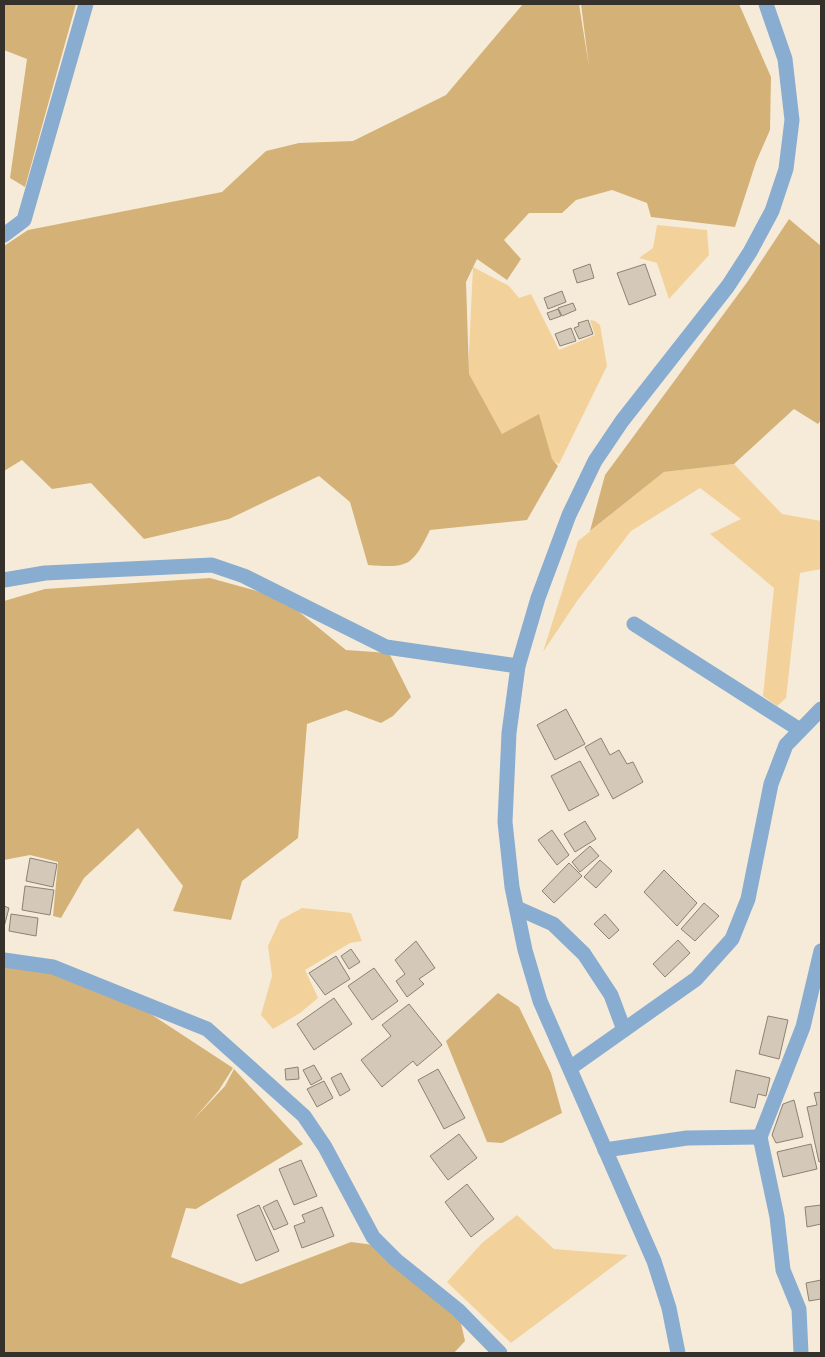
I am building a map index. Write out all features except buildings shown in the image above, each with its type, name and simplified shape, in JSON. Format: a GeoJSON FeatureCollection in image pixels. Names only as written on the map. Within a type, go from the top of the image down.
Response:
{"type":"FeatureCollection","features":[{"type":"Feature","properties":{"kind":"street"},"geometry":{"type":"LineString","coordinates":[[4,235],[24,220],[86,4]]}},
{"type":"Feature","properties":{"kind":"street"},"geometry":{"type":"LineString","coordinates":[[678,1353],[669,1308],[654,1261],[540,1001],[525,950],[512,887],[506,822],[509,733],[518,666],[538,598],[566,523],[595,461],[622,421],[728,286],[750,252],[772,211],[786,169],[792,120],[785,59],[766,4]]}},
{"type":"Feature","properties":{"kind":"street"},"geometry":{"type":"LineString","coordinates":[[4,580],[45,573],[212,565],[244,576],[386,647],[518,666]]}},
{"type":"Feature","properties":{"kind":"street"},"geometry":{"type":"LineString","coordinates":[[634,624],[800,730]]}},
{"type":"Feature","properties":{"kind":"street"},"geometry":{"type":"LineString","coordinates":[[570,1068],[696,979],[732,940],[748,899],[771,784],[786,745],[821,709]]}},
{"type":"Feature","properties":{"kind":"street"},"geometry":{"type":"LineString","coordinates":[[517,908],[553,924],[584,954],[611,995],[624,1030]]}},
{"type":"Feature","properties":{"kind":"street"},"geometry":{"type":"LineString","coordinates":[[801,1353],[799,1309],[783,1270],[777,1217],[760,1137],[803,1028],[821,951]]}},
{"type":"Feature","properties":{"kind":"street"},"geometry":{"type":"LineString","coordinates":[[4,960],[53,967],[208,1030],[304,1116],[325,1146],[373,1237],[396,1260],[458,1310],[500,1353]]}},
{"type":"Feature","properties":{"kind":"street"},"geometry":{"type":"LineString","coordinates":[[605,1150],[687,1138],[760,1137]]}},
{"type":"Feature","properties":{"kind":"shaded area"},"geometry":{"type":"Polygon","coordinates":[[[4,4],[76,4],[25,187],[10,178],[27,59],[4,50],[4,4]]]}},
{"type":"Feature","properties":{"kind":"shaded area"},"geometry":{"type":"Polygon","coordinates":[[[523,4],[579,4],[589,67],[581,4],[739,4],[771,77],[770,130],[756,162],[735,227],[651,217],[647,203],[612,190],[576,200],[562,213],[529,213],[504,240],[521,259],[507,280],[477,259],[466,282],[469,374],[502,434],[539,414],[552,459],[558,466],[527,520],[430,530],[418,552],[407,562],[392,566],[368,565],[350,502],[319,476],[229,519],[144,539],[91,483],[52,489],[22,460],[4,471],[4,246],[28,230],[222,192],[266,151],[299,143],[353,141],[446,95],[523,4]]]}},
{"type":"Feature","properties":{"kind":"shaded area"},"geometry":{"type":"Polygon","coordinates":[[[789,219],[821,246],[821,420],[818,424],[794,409],[734,464],[664,472],[590,531],[605,475],[748,281],[789,219]]]}},
{"type":"Feature","properties":{"kind":"shaded area"},"geometry":{"type":"Polygon","coordinates":[[[657,225],[707,230],[709,255],[669,299],[657,263],[639,258],[653,248],[657,225]]]}},
{"type":"Feature","properties":{"kind":"shaded area"},"geometry":{"type":"Polygon","coordinates":[[[473,267],[509,286],[519,298],[531,294],[559,350],[595,335],[590,320],[600,325],[607,366],[559,464],[502,434],[468,373],[473,267]]]}},
{"type":"Feature","properties":{"kind":"shaded area"},"geometry":{"type":"Polygon","coordinates":[[[734,464],[782,514],[821,521],[821,569],[800,573],[786,698],[777,706],[763,696],[774,588],[710,534],[741,519],[700,488],[631,531],[577,601],[543,652],[578,541],[664,472],[734,464]]]}},
{"type":"Feature","properties":{"kind":"shaded area"},"geometry":{"type":"Polygon","coordinates":[[[210,578],[282,598],[346,650],[389,653],[411,697],[393,716],[381,723],[346,710],[307,724],[298,838],[242,881],[231,920],[173,911],[183,886],[138,828],[84,878],[61,918],[53,916],[58,862],[30,855],[4,860],[4,601],[45,589],[210,578]]]}},
{"type":"Feature","properties":{"kind":"shaded area"},"geometry":{"type":"Polygon","coordinates":[[[302,908],[351,913],[362,941],[350,943],[305,970],[318,998],[300,1013],[273,1029],[261,1015],[272,976],[268,946],[280,920],[302,908]]]}},
{"type":"Feature","properties":{"kind":"shaded area"},"geometry":{"type":"Polygon","coordinates":[[[23,963],[117,992],[233,1068],[219,1090],[193,1120],[225,1086],[234,1069],[303,1144],[196,1209],[186,1208],[171,1257],[241,1284],[351,1242],[382,1246],[458,1310],[465,1341],[454,1353],[4,1353],[4,964],[23,963]]]}},
{"type":"Feature","properties":{"kind":"shaded area"},"geometry":{"type":"Polygon","coordinates":[[[498,993],[519,1007],[551,1073],[562,1113],[502,1143],[487,1142],[446,1041],[498,993]]]}},
{"type":"Feature","properties":{"kind":"shaded area"},"geometry":{"type":"Polygon","coordinates":[[[517,1215],[554,1249],[628,1255],[511,1343],[447,1282],[482,1243],[517,1215]]]}}]}
